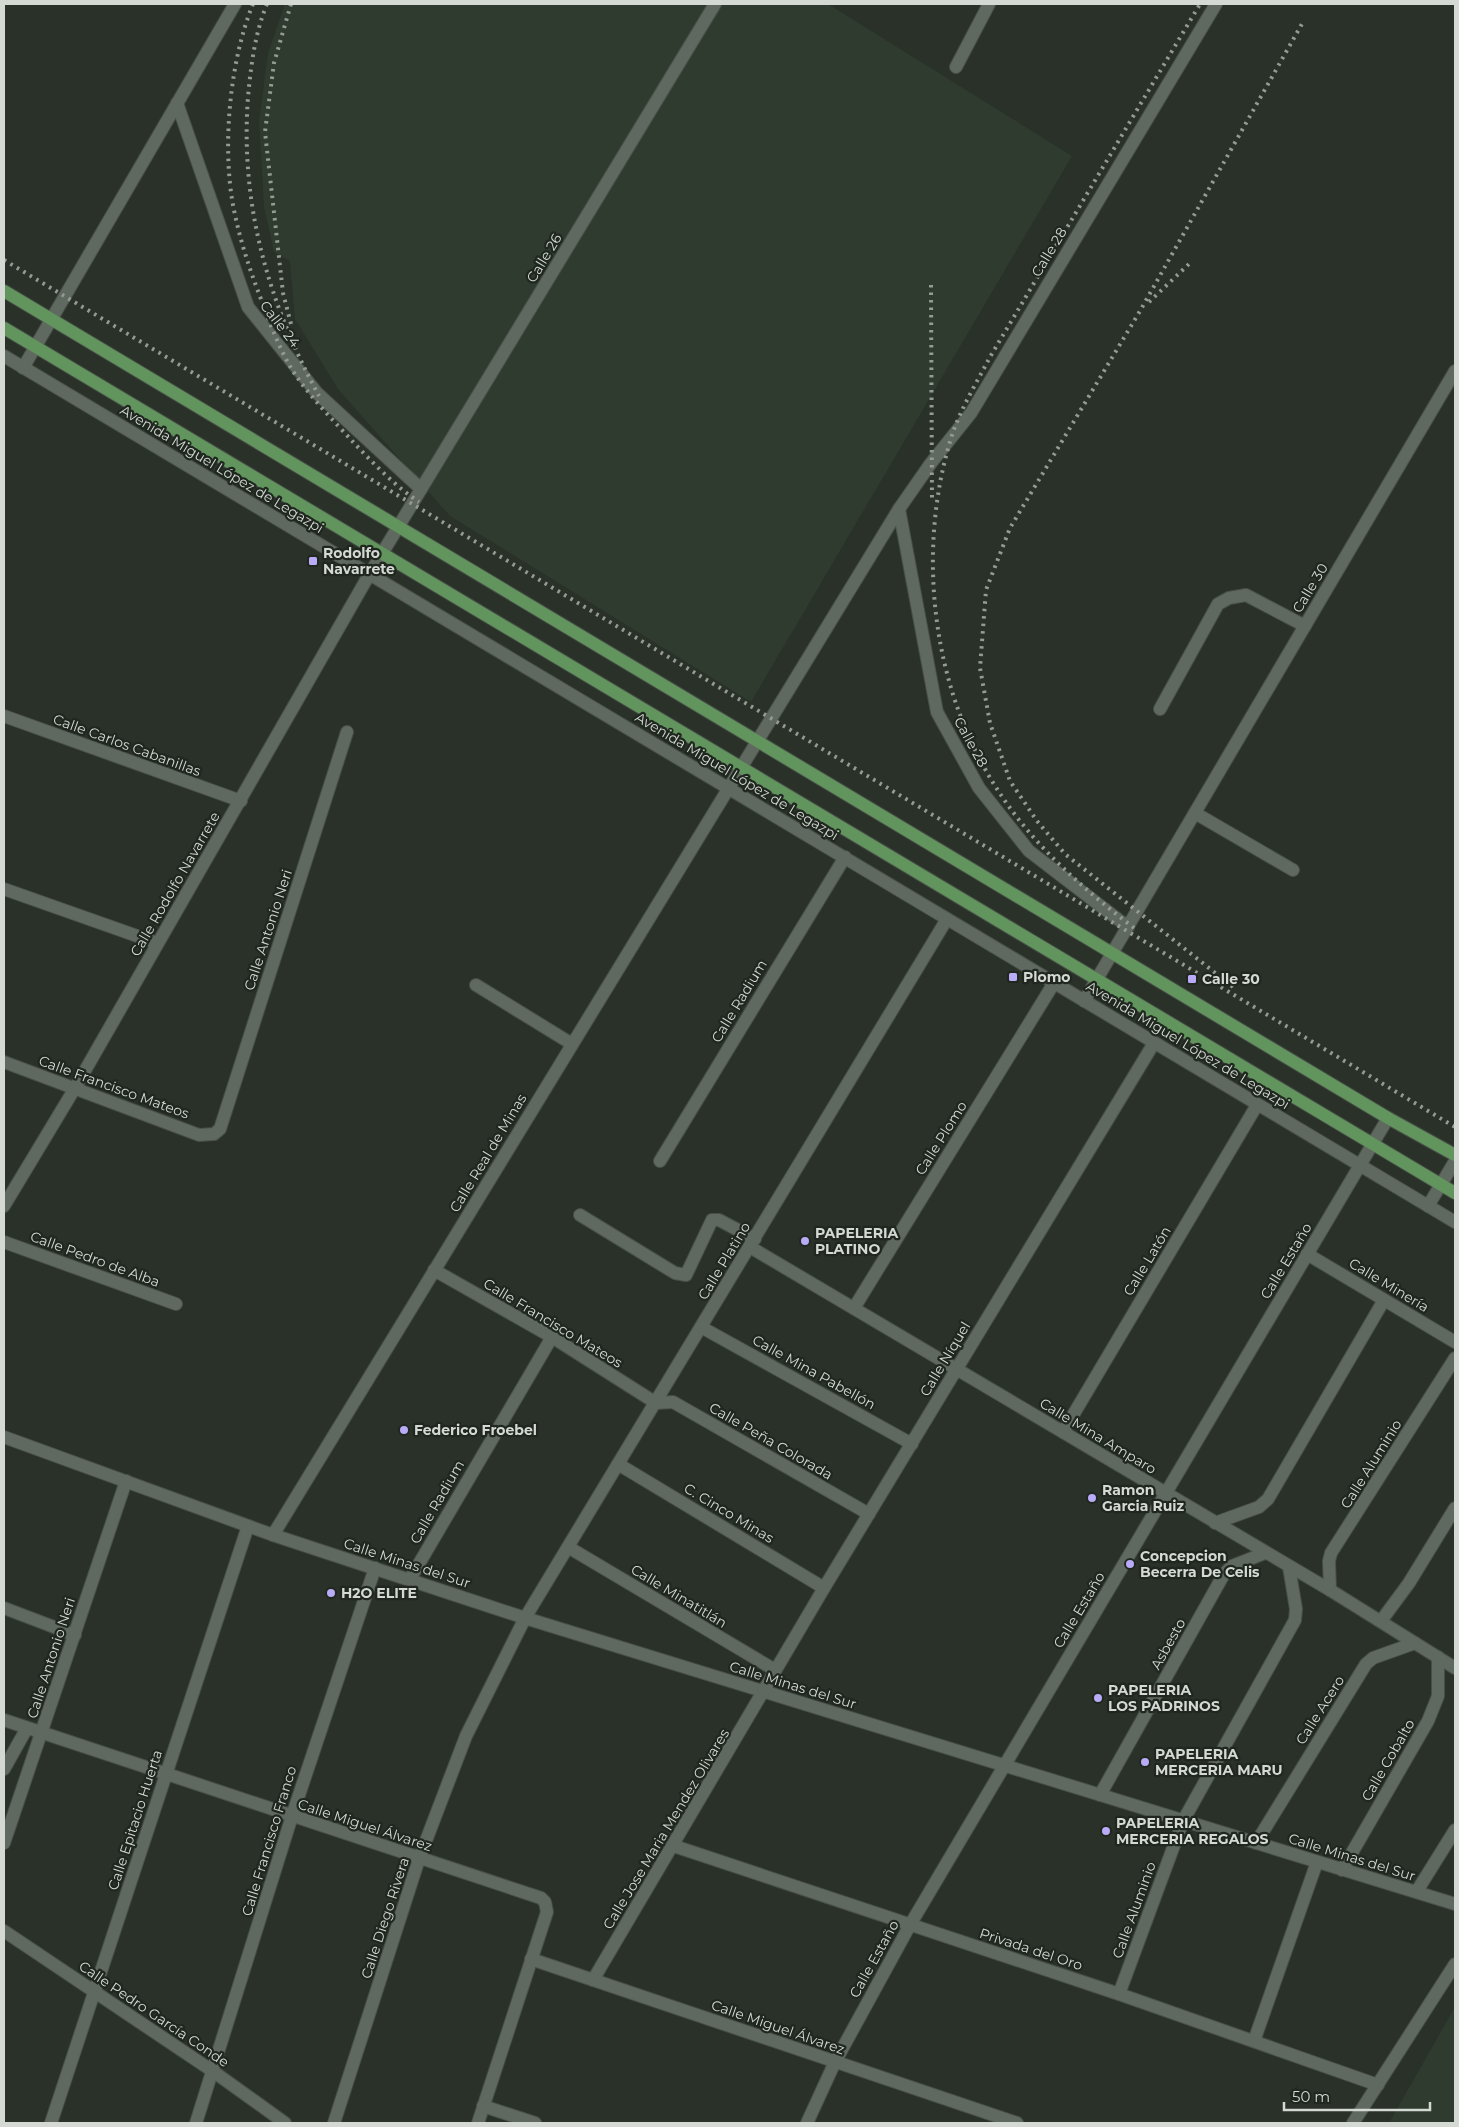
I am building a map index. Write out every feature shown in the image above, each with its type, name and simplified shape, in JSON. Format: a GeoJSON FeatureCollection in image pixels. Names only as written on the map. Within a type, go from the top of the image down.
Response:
{"type":"FeatureCollection","features":[{"type":"Feature","properties":{"kind":"main road"},"geometry":{"type":"LineString","coordinates":[[4,291],[1388,1118],[1455,1156]]}},
{"type":"Feature","properties":{"kind":"main road","name":"Avenida Miguel López de Legazpi"},"geometry":{"type":"LineString","coordinates":[[4,328],[1455,1193]]}},
{"type":"Feature","properties":{"kind":"street"},"geometry":{"type":"LineString","coordinates":[[23,368],[235,4]]}},
{"type":"Feature","properties":{"kind":"street","name":"Calle 26"},"geometry":{"type":"LineString","coordinates":[[382,554],[715,4]]}},
{"type":"Feature","properties":{"kind":"street"},"geometry":{"type":"LineString","coordinates":[[956,66],[989,4]]}},
{"type":"Feature","properties":{"kind":"street","name":"Calle 28"},"geometry":{"type":"LineString","coordinates":[[740,767],[899,509],[931,463],[971,413],[1216,4]]}},
{"type":"Feature","properties":{"kind":"street","name":"Calle 24"},"geometry":{"type":"LineString","coordinates":[[177,103],[248,307],[317,393],[421,489]]}},
{"type":"Feature","properties":{"kind":"street","name":"Avenida Miguel López de Legazpi"},"geometry":{"type":"LineString","coordinates":[[4,356],[1455,1222]]}},
{"type":"Feature","properties":{"kind":"street","name":"Calle 30"},"geometry":{"type":"LineString","coordinates":[[1084,1001],[1455,371]]}},
{"type":"Feature","properties":{"kind":"street","name":"Calle 28"},"geometry":{"type":"LineString","coordinates":[[899,509],[937,712],[979,788],[1030,851],[1128,927]]}},
{"type":"Feature","properties":{"kind":"street","name":"Calle Rodolfo Navarrete"},"geometry":{"type":"LineString","coordinates":[[4,1206],[75,1088],[382,554]]}},
{"type":"Feature","properties":{"kind":"street"},"geometry":{"type":"LineString","coordinates":[[1160,709],[1218,604],[1229,598],[1246,595],[1305,626]]}},
{"type":"Feature","properties":{"kind":"street","name":"Calle Carlos Cabanillas"},"geometry":{"type":"LineString","coordinates":[[4,716],[241,801]]}},
{"type":"Feature","properties":{"kind":"street","name":"Calle Antonio Neri"},"geometry":{"type":"LineString","coordinates":[[214,1134],[220,1129],[222,1123],[347,732]]}},
{"type":"Feature","properties":{"kind":"street","name":"Calle Real de Minas"},"geometry":{"type":"LineString","coordinates":[[273,1535],[740,767]]}},
{"type":"Feature","properties":{"kind":"street"},"geometry":{"type":"LineString","coordinates":[[1195,813],[1293,870]]}},
{"type":"Feature","properties":{"kind":"street","name":"Calle Radium"},"geometry":{"type":"LineString","coordinates":[[660,1161],[845,858]]}},
{"type":"Feature","properties":{"kind":"street"},"geometry":{"type":"LineString","coordinates":[[4,889],[157,943]]}},
{"type":"Feature","properties":{"kind":"street","name":"Calle Platino"},"geometry":{"type":"LineString","coordinates":[[525,1618],[947,919]]}},
{"type":"Feature","properties":{"kind":"street","name":"Calle Plomo"},"geometry":{"type":"LineString","coordinates":[[854,1308],[1054,983]]}},
{"type":"Feature","properties":{"kind":"street"},"geometry":{"type":"LineString","coordinates":[[476,985],[572,1044]]}},
{"type":"Feature","properties":{"kind":"street","name":"Calle Níquel"},"geometry":{"type":"LineString","coordinates":[[763,1692],[1154,1043]]}},
{"type":"Feature","properties":{"kind":"street","name":"Calle Francisco Mateos"},"geometry":{"type":"LineString","coordinates":[[4,1062],[199,1135],[214,1134]]}},
{"type":"Feature","properties":{"kind":"street","name":"Calle Latón"},"geometry":{"type":"LineString","coordinates":[[1062,1432],[1257,1104]]}},
{"type":"Feature","properties":{"kind":"street","name":"Calle Estaño"},"geometry":{"type":"LineString","coordinates":[[807,2123],[834,2062],[910,1925],[1388,1118]]}},
{"type":"Feature","properties":{"kind":"street"},"geometry":{"type":"LineString","coordinates":[[1428,1206],[1455,1161]]}},
{"type":"Feature","properties":{"kind":"street","name":"Calle Mina Amparo"},"geometry":{"type":"LineString","coordinates":[[580,1215],[675,1273],[686,1275],[712,1220],[719,1220],[854,1308],[1330,1590],[1455,1668]]}},
{"type":"Feature","properties":{"kind":"street","name":"Calle Pedro de Alba"},"geometry":{"type":"LineString","coordinates":[[4,1242],[176,1304]]}},
{"type":"Feature","properties":{"kind":"street","name":"Calle Minería"},"geometry":{"type":"LineString","coordinates":[[1308,1254],[1455,1342]]}},
{"type":"Feature","properties":{"kind":"street","name":"Calle Francisco Mateos"},"geometry":{"type":"LineString","coordinates":[[434,1270],[552,1337],[656,1402]]}},
{"type":"Feature","properties":{"kind":"street"},"geometry":{"type":"LineString","coordinates":[[1215,1523],[1259,1507],[1268,1499],[1384,1300]]}},
{"type":"Feature","properties":{"kind":"street","name":"Calle Mina Pabellón"},"geometry":{"type":"LineString","coordinates":[[701,1327],[912,1444]]}},
{"type":"Feature","properties":{"kind":"street","name":"Calle Radium"},"geometry":{"type":"LineString","coordinates":[[410,1579],[552,1337]]}},
{"type":"Feature","properties":{"kind":"street","name":"Calle Aluminio"},"geometry":{"type":"LineString","coordinates":[[1330,1590],[1329,1561],[1331,1554],[1455,1358]]}},
{"type":"Feature","properties":{"kind":"street","name":"Calle Peña Colorada"},"geometry":{"type":"LineString","coordinates":[[656,1402],[673,1402],[869,1514]]}},
{"type":"Feature","properties":{"kind":"street","name":"Calle Minas del Sur"},"geometry":{"type":"LineString","coordinates":[[4,1437],[273,1535],[525,1618],[1455,1904]]}},
{"type":"Feature","properties":{"kind":"street","name":"C. Cinco Minas"},"geometry":{"type":"LineString","coordinates":[[618,1464],[824,1588]]}},
{"type":"Feature","properties":{"kind":"street","name":"Calle Antonio Neri"},"geometry":{"type":"LineString","coordinates":[[4,1843],[126,1481]]}},
{"type":"Feature","properties":{"kind":"street"},"geometry":{"type":"LineString","coordinates":[[1381,1621],[1410,1583],[1455,1508]]}},
{"type":"Feature","properties":{"kind":"street","name":"Calle Epitacio Huerta"},"geometry":{"type":"LineString","coordinates":[[51,2123],[96,1992],[165,1774],[248,1526]]}},
{"type":"Feature","properties":{"kind":"street","name":"Calle Minatitlán"},"geometry":{"type":"LineString","coordinates":[[568,1547],[775,1670]]}},
{"type":"Feature","properties":{"kind":"street","name":"Asbesto"},"geometry":{"type":"LineString","coordinates":[[1100,1795],[1224,1574],[1232,1566],[1265,1552]]}},
{"type":"Feature","properties":{"kind":"street","name":"Calle Aluminio"},"geometry":{"type":"LineString","coordinates":[[1119,1994],[1182,1821],[1295,1620],[1296,1609],[1290,1567]]}},
{"type":"Feature","properties":{"kind":"street","name":"Calle Francisco Franco"},"geometry":{"type":"LineString","coordinates":[[196,2123],[214,2072],[292,1816],[375,1568]]}},
{"type":"Feature","properties":{"kind":"street"},"geometry":{"type":"LineString","coordinates":[[4,1608],[75,1635]]}},
{"type":"Feature","properties":{"kind":"street","name":"Calle Diego Rivera"},"geometry":{"type":"LineString","coordinates":[[334,2123],[419,1859],[466,1736],[525,1618]]}},
{"type":"Feature","properties":{"kind":"street","name":"Calle Acero"},"geometry":{"type":"LineString","coordinates":[[1256,1843],[1366,1664],[1373,1658],[1415,1643]]}},
{"type":"Feature","properties":{"kind":"street","name":"Calle Cobalto"},"geometry":{"type":"LineString","coordinates":[[1342,1870],[1428,1721],[1438,1696],[1438,1657]]}},
{"type":"Feature","properties":{"kind":"street","name":"Calle Jose Maria Mendez Olivares"},"geometry":{"type":"LineString","coordinates":[[593,1980],[674,1846],[763,1692]]}},
{"type":"Feature","properties":{"kind":"street","name":"Calle Miguel Álvarez"},"geometry":{"type":"LineString","coordinates":[[4,1720],[419,1859],[536,1895],[545,1902],[547,1912],[531,1959],[1016,2123]]}},
{"type":"Feature","properties":{"kind":"street"},"geometry":{"type":"LineString","coordinates":[[4,1769],[27,1728]]}},
{"type":"Feature","properties":{"kind":"street"},"geometry":{"type":"LineString","coordinates":[[1416,1891],[1455,1830]]}},
{"type":"Feature","properties":{"kind":"street","name":"Privada del Oro"},"geometry":{"type":"LineString","coordinates":[[674,1846],[1119,1994],[1378,2085]]}},
{"type":"Feature","properties":{"kind":"street"},"geometry":{"type":"LineString","coordinates":[[1254,2042],[1317,1862]]}},
{"type":"Feature","properties":{"kind":"street","name":"Calle Pedro García Conde"},"geometry":{"type":"LineString","coordinates":[[4,1932],[214,2072],[285,2123]]}},
{"type":"Feature","properties":{"kind":"street"},"geometry":{"type":"LineString","coordinates":[[478,2123],[531,1959]]}},
{"type":"Feature","properties":{"kind":"street"},"geometry":{"type":"LineString","coordinates":[[1353,2123],[1455,1964]]}},
{"type":"Feature","properties":{"kind":"street"},"geometry":{"type":"LineString","coordinates":[[483,2106],[534,2123]]}},
{"type":"Feature","properties":{"kind":"shaded area"},"geometry":{"type":"Polygon","coordinates":[[[285,4],[828,4],[1072,156],[751,702],[450,516],[338,389],[295,319],[290,261],[274,252],[264,207],[259,121],[268,53],[285,4]]]}},
{"type":"Feature","properties":{"kind":"shaded area"},"geometry":{"type":"Polygon","coordinates":[[[1455,2007],[1455,2123],[1389,2123],[1455,2007]]]}},
{"type":"Feature","properties":{"kind":"railway"},"geometry":{"type":"LineString","coordinates":[[253,4],[245,26],[234,76],[228,130],[228,156],[233,205],[248,264],[274,334],[297,378],[369,459],[393,482],[419,502]]}},
{"type":"Feature","properties":{"kind":"railway"},"geometry":{"type":"LineString","coordinates":[[267,4],[259,26],[254,49],[248,97],[247,137],[249,176],[254,214],[261,251],[285,325],[319,396]]}},
{"type":"Feature","properties":{"kind":"railway"},"geometry":{"type":"LineString","coordinates":[[291,4],[274,63],[265,132],[283,293],[291,324]]}},
{"type":"Feature","properties":{"kind":"railway"},"geometry":{"type":"LineString","coordinates":[[1134,928],[1097,899],[1062,867],[1030,833],[1001,795],[978,755],[959,712],[945,667],[937,621],[933,573],[934,526],[941,480],[952,435],[969,395],[1200,4]]}},
{"type":"Feature","properties":{"kind":"railway"},"geometry":{"type":"LineString","coordinates":[[1233,987],[1065,854],[1037,821],[1010,781],[990,723],[980,668],[986,590],[1010,528],[1140,311],[1303,22]]}},
{"type":"Feature","properties":{"kind":"railway"},"geometry":{"type":"LineString","coordinates":[[4,260],[1455,1127]]}},
{"type":"Feature","properties":{"kind":"railway"},"geometry":{"type":"LineString","coordinates":[[1149,302],[1189,264]]}},
{"type":"Feature","properties":{"kind":"railway"},"geometry":{"type":"LineString","coordinates":[[931,285],[932,502]]}},
{"type":"Feature","properties":{"kind":"place","name":"Rodolfo Navarrete"},"geometry":{"type":"Point","coordinates":[313,561]}},
{"type":"Feature","properties":{"kind":"place","name":"Plomo"},"geometry":{"type":"Point","coordinates":[1013,977]}},
{"type":"Feature","properties":{"kind":"place","name":"Calle 30"},"geometry":{"type":"Point","coordinates":[1192,979]}},
{"type":"Feature","properties":{"kind":"place","name":"PAPELERIA PLATINO"},"geometry":{"type":"Point","coordinates":[805,1241]}},
{"type":"Feature","properties":{"kind":"place","name":"Federico Froebel"},"geometry":{"type":"Point","coordinates":[404,1430]}},
{"type":"Feature","properties":{"kind":"place","name":"Ramon Garcia Ruiz"},"geometry":{"type":"Point","coordinates":[1092,1498]}},
{"type":"Feature","properties":{"kind":"place","name":"Concepcion Becerra De Celis"},"geometry":{"type":"Point","coordinates":[1130,1564]}},
{"type":"Feature","properties":{"kind":"place","name":"H2O ELITE"},"geometry":{"type":"Point","coordinates":[331,1593]}},
{"type":"Feature","properties":{"kind":"place","name":"PAPELERIA LOS PADRINOS"},"geometry":{"type":"Point","coordinates":[1098,1698]}},
{"type":"Feature","properties":{"kind":"place","name":"PAPELERIA MERCERIA MARU"},"geometry":{"type":"Point","coordinates":[1145,1762]}},
{"type":"Feature","properties":{"kind":"place","name":"PAPELERIA MERCERIA REGALOS"},"geometry":{"type":"Point","coordinates":[1106,1831]}}]}
